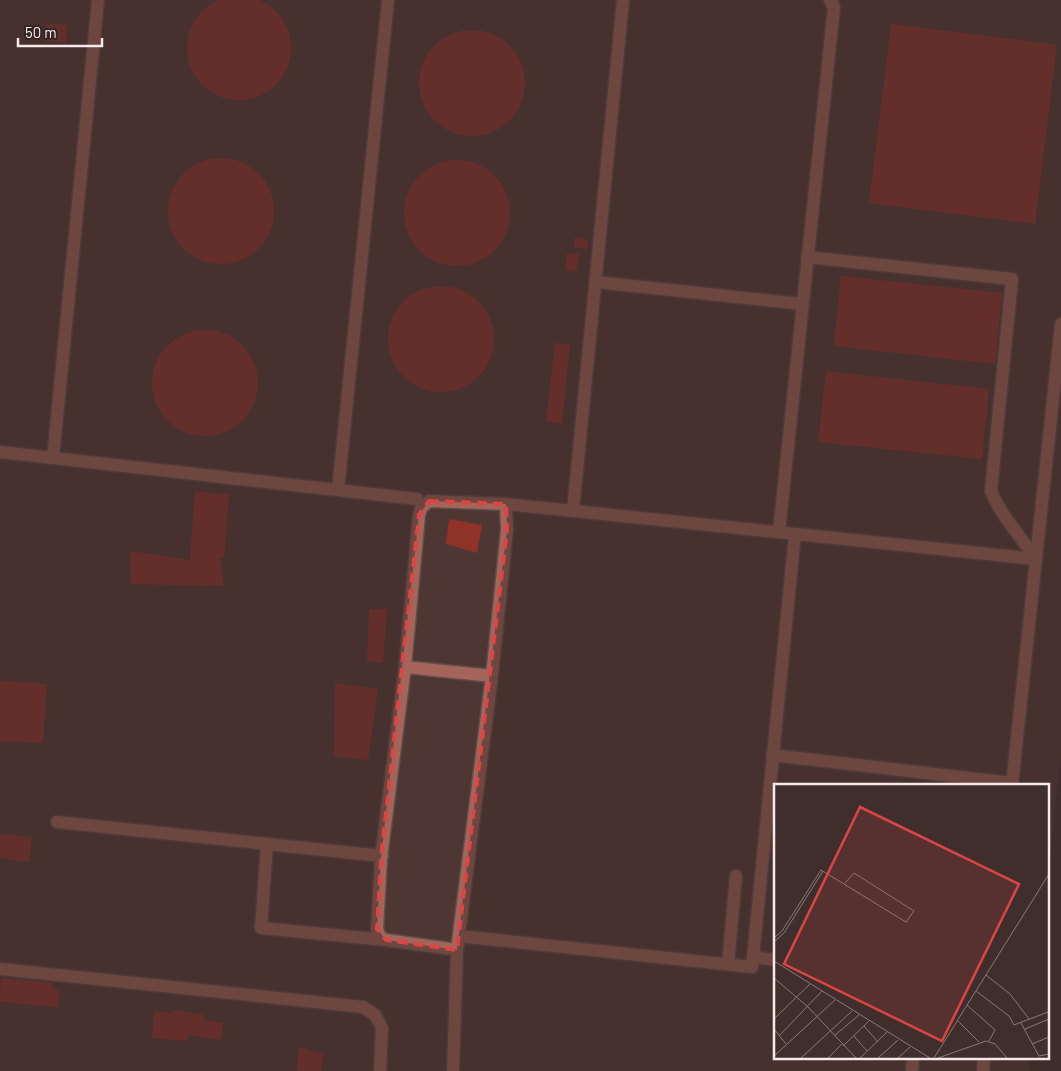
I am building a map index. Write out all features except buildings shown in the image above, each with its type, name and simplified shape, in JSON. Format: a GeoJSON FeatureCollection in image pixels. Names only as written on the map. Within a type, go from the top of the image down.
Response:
{"type":"FeatureCollection","features":[{"type":"Feature","properties":{"kind":"street"},"geometry":{"type":"LineString","coordinates":[[53,458],[98,0]]}},
{"type":"Feature","properties":{"kind":"street"},"geometry":{"type":"LineString","coordinates":[[338,490],[388,0]]}},
{"type":"Feature","properties":{"kind":"street"},"geometry":{"type":"LineString","coordinates":[[573,511],[623,0]]}},
{"type":"Feature","properties":{"kind":"street"},"geometry":{"type":"LineString","coordinates":[[779,532],[834,8],[830,0]]}},
{"type":"Feature","properties":{"kind":"street"},"geometry":{"type":"LineString","coordinates":[[807,257],[1012,279],[991,491],[995,502],[1036,559]]}},
{"type":"Feature","properties":{"kind":"street"},"geometry":{"type":"LineString","coordinates":[[596,282],[802,304]]}},
{"type":"Feature","properties":{"kind":"street"},"geometry":{"type":"LineString","coordinates":[[772,755],[1012,784],[1061,324]]}},
{"type":"Feature","properties":{"kind":"street"},"geometry":{"type":"LineString","coordinates":[[0,452],[416,499]]}},
{"type":"Feature","properties":{"kind":"street"},"geometry":{"type":"LineString","coordinates":[[386,940],[380,937],[377,929],[382,856],[405,667],[419,515],[421,508],[428,501],[506,504],[1036,559]]}},
{"type":"Feature","properties":{"kind":"street"},"geometry":{"type":"LineString","coordinates":[[453,1071],[457,950],[492,676],[507,530],[506,504]]}},
{"type":"Feature","properties":{"kind":"street"},"geometry":{"type":"LineString","coordinates":[[459,936],[752,967],[795,534]]}},
{"type":"Feature","properties":{"kind":"street"},"geometry":{"type":"LineString","coordinates":[[405,667],[492,676]]}},
{"type":"Feature","properties":{"kind":"street"},"geometry":{"type":"LineString","coordinates":[[57,822],[382,856]]}},
{"type":"Feature","properties":{"kind":"street"},"geometry":{"type":"LineString","coordinates":[[268,844],[261,928],[386,940],[457,950]]}},
{"type":"Feature","properties":{"kind":"street"},"geometry":{"type":"LineString","coordinates":[[728,964],[736,876]]}},
{"type":"Feature","properties":{"kind":"street"},"geometry":{"type":"LineString","coordinates":[[753,957],[774,960]]}},
{"type":"Feature","properties":{"kind":"street"},"geometry":{"type":"LineString","coordinates":[[0,969],[363,1008],[375,1015],[382,1028],[380,1071]]}},
{"type":"Feature","properties":{"kind":"street"},"geometry":{"type":"LineString","coordinates":[[912,1071],[913,1058]]}},
{"type":"Feature","properties":{"kind":"street"},"geometry":{"type":"LineString","coordinates":[[983,1071],[984,1058]]}},
{"type":"Feature","properties":{"kind":"highlighted area"},"geometry":{"type":"Polygon","coordinates":[[[429,501],[506,504],[507,530],[457,950],[386,940],[377,929],[381,858],[419,515],[429,501]]]}},
{"type":"Feature","properties":{"kind":"shaded area"},"geometry":{"type":"Polygon","coordinates":[[[0,0],[1061,0],[1061,754],[1048,880],[1048,784],[774,784],[774,1058],[1030,1058],[1029,1071],[0,1071],[0,0]]]}}]}
